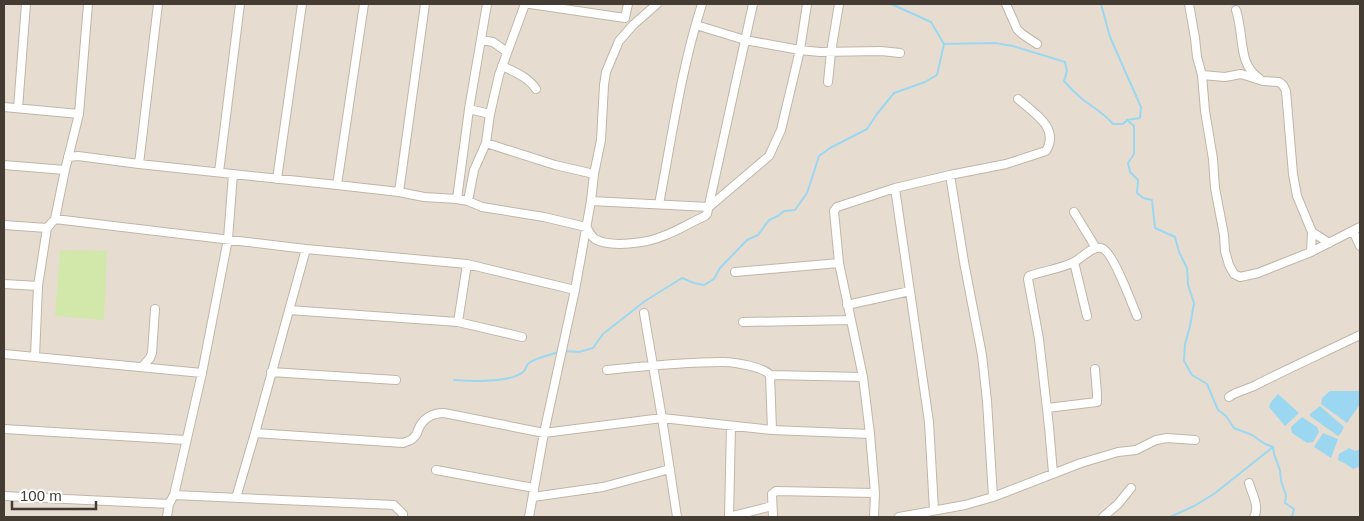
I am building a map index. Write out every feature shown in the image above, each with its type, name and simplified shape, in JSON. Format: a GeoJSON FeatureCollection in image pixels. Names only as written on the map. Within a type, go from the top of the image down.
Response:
{"type":"FeatureCollection","features":[{"type":"Feature","properties":{"kind":"street"},"geometry":{"type":"LineString","coordinates":[[18,108],[26,4]]}},
{"type":"Feature","properties":{"kind":"street"},"geometry":{"type":"LineString","coordinates":[[35,357],[38,286],[47,228],[54,220],[79,114],[88,4]]}},
{"type":"Feature","properties":{"kind":"street"},"geometry":{"type":"LineString","coordinates":[[139,164],[158,4]]}},
{"type":"Feature","properties":{"kind":"street"},"geometry":{"type":"LineString","coordinates":[[219,172],[240,4]]}},
{"type":"Feature","properties":{"kind":"street"},"geometry":{"type":"LineString","coordinates":[[277,178],[302,4]]}},
{"type":"Feature","properties":{"kind":"street"},"geometry":{"type":"LineString","coordinates":[[337,185],[364,4]]}},
{"type":"Feature","properties":{"kind":"street"},"geometry":{"type":"LineString","coordinates":[[400,192],[425,4]]}},
{"type":"Feature","properties":{"kind":"street"},"geometry":{"type":"LineString","coordinates":[[458,199],[469,109],[487,4]]}},
{"type":"Feature","properties":{"kind":"street"},"geometry":{"type":"LineString","coordinates":[[468,201],[474,170],[486,143],[490,114],[502,66],[525,4]]}},
{"type":"Feature","properties":{"kind":"street"},"geometry":{"type":"LineString","coordinates":[[534,4],[624,18],[628,4]]}},
{"type":"Feature","properties":{"kind":"street"},"geometry":{"type":"LineString","coordinates":[[529,517],[591,201],[601,140],[606,72],[619,41],[633,25],[657,4]]}},
{"type":"Feature","properties":{"kind":"street"},"geometry":{"type":"LineString","coordinates":[[659,204],[680,93],[702,4]]}},
{"type":"Feature","properties":{"kind":"street"},"geometry":{"type":"LineString","coordinates":[[68,157],[78,156],[400,192],[424,197],[458,199],[482,207],[586,226],[592,237],[605,242],[642,242],[662,237],[707,214],[752,4]]}},
{"type":"Feature","properties":{"kind":"street"},"geometry":{"type":"LineString","coordinates":[[591,201],[709,207],[769,156],[781,130],[800,50],[807,4]]}},
{"type":"Feature","properties":{"kind":"street"},"geometry":{"type":"LineString","coordinates":[[828,82],[830,52],[839,4]]}},
{"type":"Feature","properties":{"kind":"street"},"geometry":{"type":"LineString","coordinates":[[1006,4],[1017,29],[1037,44]]}},
{"type":"Feature","properties":{"kind":"street"},"geometry":{"type":"LineString","coordinates":[[1189,4],[1196,38],[1197,57],[1202,75],[1215,188],[1224,234],[1225,251],[1234,274],[1240,277],[1258,273],[1311,252],[1357,229],[1360,246]]}},
{"type":"Feature","properties":{"kind":"street"},"geometry":{"type":"LineString","coordinates":[[1236,10],[1247,65],[1254,75],[1263,81]]}},
{"type":"Feature","properties":{"kind":"street"},"geometry":{"type":"LineString","coordinates":[[696,25],[744,40],[800,50],[900,53]]}},
{"type":"Feature","properties":{"kind":"street"},"geometry":{"type":"LineString","coordinates":[[481,40],[493,42],[508,52]]}},
{"type":"Feature","properties":{"kind":"street"},"geometry":{"type":"LineString","coordinates":[[502,66],[516,72],[531,82],[536,90]]}},
{"type":"Feature","properties":{"kind":"street"},"geometry":{"type":"LineString","coordinates":[[1202,75],[1225,77],[1241,74],[1263,81],[1279,82],[1283,85],[1286,91],[1292,174],[1297,196],[1312,232],[1311,252]]}},
{"type":"Feature","properties":{"kind":"street"},"geometry":{"type":"LineString","coordinates":[[874,517],[875,493],[863,377],[839,263],[835,209],[894,188],[1006,164],[1046,152],[1051,137],[1049,130],[1043,121],[1018,99]]}},
{"type":"Feature","properties":{"kind":"street"},"geometry":{"type":"LineString","coordinates":[[4,107],[79,114]]}},
{"type":"Feature","properties":{"kind":"street"},"geometry":{"type":"LineString","coordinates":[[469,109],[490,114]]}},
{"type":"Feature","properties":{"kind":"street"},"geometry":{"type":"LineString","coordinates":[[486,143],[555,165],[594,174]]}},
{"type":"Feature","properties":{"kind":"street"},"geometry":{"type":"LineString","coordinates":[[4,165],[65,170]]}},
{"type":"Feature","properties":{"kind":"street"},"geometry":{"type":"LineString","coordinates":[[167,517],[169,504],[174,495],[202,373],[228,239],[233,174]]}},
{"type":"Feature","properties":{"kind":"street"},"geometry":{"type":"LineString","coordinates":[[950,175],[982,356],[987,400],[993,497]]}},
{"type":"Feature","properties":{"kind":"street"},"geometry":{"type":"LineString","coordinates":[[894,188],[930,422],[934,510]]}},
{"type":"Feature","properties":{"kind":"street"},"geometry":{"type":"LineString","coordinates":[[1074,212],[1096,248]]}},
{"type":"Feature","properties":{"kind":"street"},"geometry":{"type":"LineString","coordinates":[[54,220],[306,249],[467,264],[575,290]]}},
{"type":"Feature","properties":{"kind":"street"},"geometry":{"type":"LineString","coordinates":[[4,225],[47,228]]}},
{"type":"Feature","properties":{"kind":"street"},"geometry":{"type":"LineString","coordinates":[[1312,232],[1329,244]]}},
{"type":"Feature","properties":{"kind":"street"},"geometry":{"type":"LineString","coordinates":[[1053,473],[1039,339],[1029,276],[1074,262],[1096,248],[1102,248],[1106,250],[1117,268],[1137,316]]}},
{"type":"Feature","properties":{"kind":"street"},"geometry":{"type":"LineString","coordinates":[[236,498],[306,249]]}},
{"type":"Feature","properties":{"kind":"street"},"geometry":{"type":"LineString","coordinates":[[1074,262],[1086,316]]}},
{"type":"Feature","properties":{"kind":"street"},"geometry":{"type":"LineString","coordinates":[[735,272],[839,263]]}},
{"type":"Feature","properties":{"kind":"street"},"geometry":{"type":"LineString","coordinates":[[458,322],[467,264]]}},
{"type":"Feature","properties":{"kind":"street"},"geometry":{"type":"LineString","coordinates":[[4,284],[38,286]]}},
{"type":"Feature","properties":{"kind":"street"},"geometry":{"type":"LineString","coordinates":[[847,305],[910,290]]}},
{"type":"Feature","properties":{"kind":"street"},"geometry":{"type":"LineString","coordinates":[[142,367],[152,352],[156,309]]}},
{"type":"Feature","properties":{"kind":"street"},"geometry":{"type":"LineString","coordinates":[[289,310],[458,322],[522,337]]}},
{"type":"Feature","properties":{"kind":"street"},"geometry":{"type":"LineString","coordinates":[[644,313],[677,517]]}},
{"type":"Feature","properties":{"kind":"street"},"geometry":{"type":"LineString","coordinates":[[743,322],[850,320]]}},
{"type":"Feature","properties":{"kind":"street"},"geometry":{"type":"LineString","coordinates":[[1229,396],[1235,392],[1252,387],[1360,335]]}},
{"type":"Feature","properties":{"kind":"street"},"geometry":{"type":"LineString","coordinates":[[4,354],[202,373]]}},
{"type":"Feature","properties":{"kind":"street"},"geometry":{"type":"LineString","coordinates":[[607,370],[725,362],[767,371],[770,376],[772,430]]}},
{"type":"Feature","properties":{"kind":"street"},"geometry":{"type":"LineString","coordinates":[[1047,408],[1097,402],[1094,369]]}},
{"type":"Feature","properties":{"kind":"street"},"geometry":{"type":"LineString","coordinates":[[271,372],[396,380]]}},
{"type":"Feature","properties":{"kind":"street"},"geometry":{"type":"LineString","coordinates":[[770,376],[863,377]]}},
{"type":"Feature","properties":{"kind":"street"},"geometry":{"type":"LineString","coordinates":[[256,432],[403,442],[412,440],[416,436],[420,425],[431,415],[444,413],[544,433],[662,418],[772,430],[870,434]]}},
{"type":"Feature","properties":{"kind":"street"},"geometry":{"type":"LineString","coordinates":[[731,426],[729,517],[772,506]]}},
{"type":"Feature","properties":{"kind":"street"},"geometry":{"type":"LineString","coordinates":[[4,429],[186,440]]}},
{"type":"Feature","properties":{"kind":"street"},"geometry":{"type":"LineString","coordinates":[[899,517],[965,505],[993,497],[1081,463],[1118,452],[1136,450],[1156,440],[1166,438],[1195,440]]}},
{"type":"Feature","properties":{"kind":"street"},"geometry":{"type":"LineString","coordinates":[[533,497],[604,488],[670,469]]}},
{"type":"Feature","properties":{"kind":"street"},"geometry":{"type":"LineString","coordinates":[[436,470],[534,488]]}},
{"type":"Feature","properties":{"kind":"street"},"geometry":{"type":"LineString","coordinates":[[1249,483],[1257,508],[1254,517]]}},
{"type":"Feature","properties":{"kind":"street"},"geometry":{"type":"LineString","coordinates":[[1103,517],[1118,504],[1131,488]]}},
{"type":"Feature","properties":{"kind":"street"},"geometry":{"type":"LineString","coordinates":[[773,517],[772,494],[776,491],[875,493]]}},
{"type":"Feature","properties":{"kind":"street"},"geometry":{"type":"LineString","coordinates":[[174,495],[394,505],[403,514],[403,517]]}},
{"type":"Feature","properties":{"kind":"street"},"geometry":{"type":"LineString","coordinates":[[4,496],[169,504]]}},
{"type":"Feature","properties":{"kind":"shaded area"},"geometry":{"type":"Polygon","coordinates":[[[4,4],[1360,4],[1360,517],[4,517],[4,4]]]}},
{"type":"Feature","properties":{"kind":"green space"},"geometry":{"type":"Polygon","coordinates":[[[60,250],[107,251],[104,320],[55,316],[60,250]]]}},
{"type":"Feature","properties":{"kind":"water"},"geometry":{"type":"Polygon","coordinates":[[[1330,391],[1360,391],[1360,404],[1347,423],[1321,404],[1322,398],[1330,391]]]}},
{"type":"Feature","properties":{"kind":"water"},"geometry":{"type":"Polygon","coordinates":[[[1278,394],[1299,413],[1285,426],[1269,407],[1278,394]]]}},
{"type":"Feature","properties":{"kind":"water"},"geometry":{"type":"Polygon","coordinates":[[[1320,406],[1344,427],[1338,436],[1310,416],[1320,406]]]}},
{"type":"Feature","properties":{"kind":"water"},"geometry":{"type":"Polygon","coordinates":[[[1302,417],[1317,427],[1319,432],[1313,442],[1307,443],[1292,433],[1291,427],[1302,417]]]}},
{"type":"Feature","properties":{"kind":"water"},"geometry":{"type":"Polygon","coordinates":[[[1323,433],[1338,439],[1331,458],[1314,447],[1323,433]]]}},
{"type":"Feature","properties":{"kind":"water"},"geometry":{"type":"Polygon","coordinates":[[[1349,448],[1355,451],[1360,449],[1359,467],[1353,469],[1338,460],[1339,454],[1349,448]]]}},
{"type":"Feature","properties":{"kind":"waterway"},"geometry":{"type":"LineString","coordinates":[[563,351],[579,352],[593,348],[603,334],[645,301],[682,278],[704,285],[714,279],[720,268],[747,240],[758,235],[769,220],[784,211],[795,210],[807,193],[819,156],[830,148],[867,129],[894,93],[925,82],[937,75],[944,44],[931,22],[891,4]]}},
{"type":"Feature","properties":{"kind":"waterway"},"geometry":{"type":"LineString","coordinates":[[944,44],[995,43],[1013,46],[1065,62],[1067,71],[1064,81],[1113,124],[1123,124],[1127,120],[1140,118],[1141,107],[1110,37],[1101,4]]}},
{"type":"Feature","properties":{"kind":"waterway"},"geometry":{"type":"LineString","coordinates":[[1127,120],[1134,126],[1134,154],[1128,163],[1130,172],[1138,180],[1137,193],[1143,198],[1152,200],[1155,228],[1175,237],[1179,252],[1187,268],[1188,285],[1194,303],[1185,344],[1184,361],[1192,375],[1207,384],[1218,410],[1226,416],[1234,428],[1252,435],[1273,447],[1286,495],[1285,503],[1294,509],[1292,517]]}},
{"type":"Feature","properties":{"kind":"waterway"},"geometry":{"type":"LineString","coordinates":[[454,380],[499,380],[517,376],[525,370],[531,361],[559,352]]}},
{"type":"Feature","properties":{"kind":"waterway"},"geometry":{"type":"LineString","coordinates":[[1170,517],[1214,494],[1273,447]]}}]}
